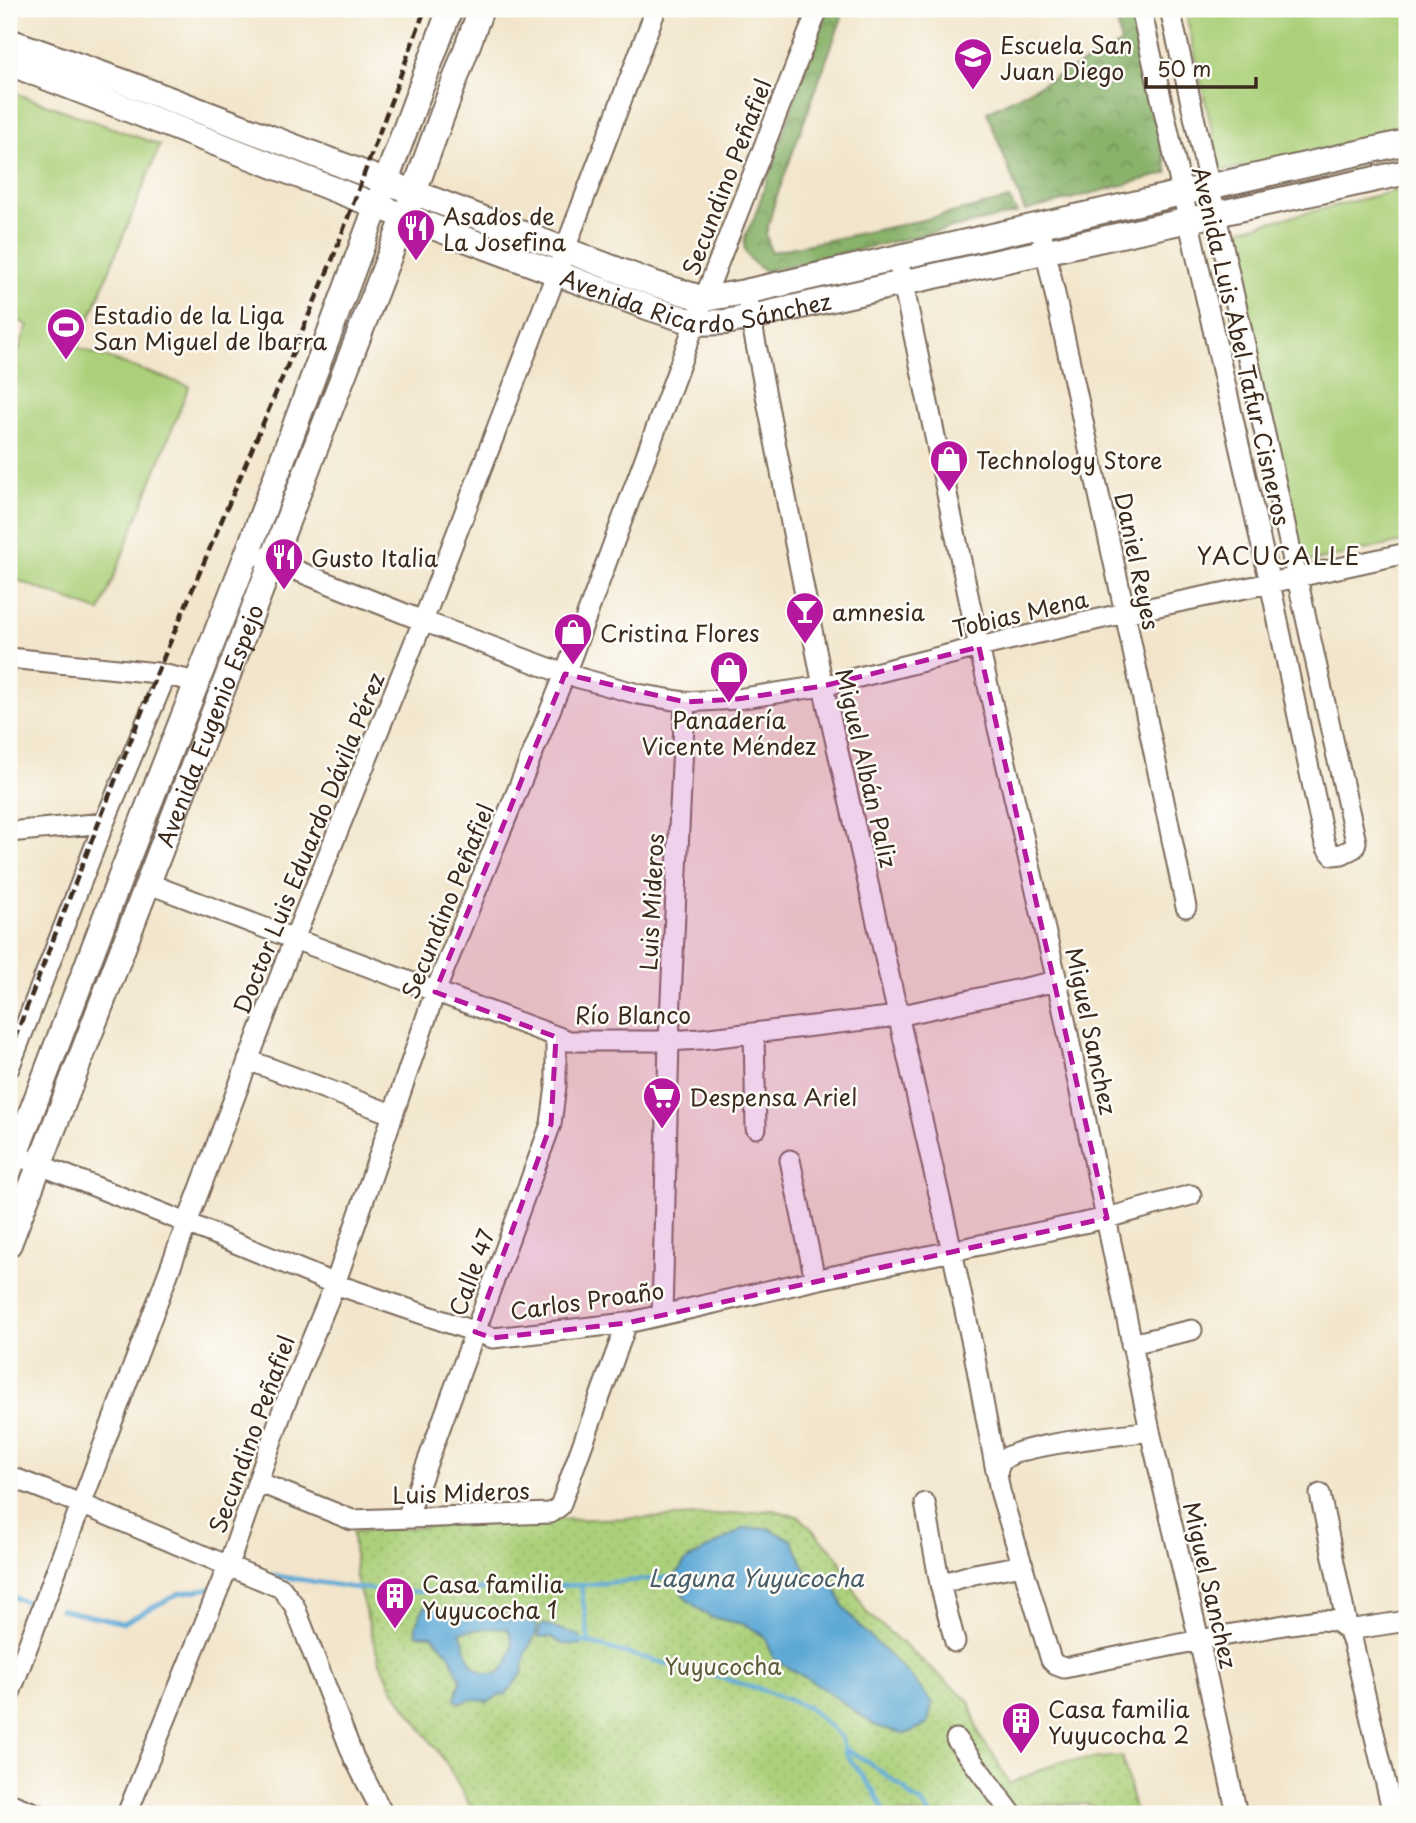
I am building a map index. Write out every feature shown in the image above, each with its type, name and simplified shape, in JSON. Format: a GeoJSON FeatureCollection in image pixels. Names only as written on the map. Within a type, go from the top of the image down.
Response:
{"type":"FeatureCollection","features":[{"type":"Feature","properties":{"kind":"main road","name":"Avenida Eugenio Espejo"},"geometry":{"type":"LineString","coordinates":[[12,1163],[248,552],[450,9]]}},
{"type":"Feature","properties":{"kind":"main road","name":"Avenida Eugenio Espejo"},"geometry":{"type":"LineString","coordinates":[[9,1244],[414,192],[481,9]]}},
{"type":"Feature","properties":{"kind":"main road","name":"Avenida Ricardo Sánchez"},"geometry":{"type":"LineString","coordinates":[[9,41],[124,82],[652,283],[704,299],[898,258],[1407,142]]}},
{"type":"Feature","properties":{"kind":"main road","name":"Avenida Ricardo Sánchez"},"geometry":{"type":"LineString","coordinates":[[9,63],[377,206],[696,323],[752,317],[1407,172]]}},
{"type":"Feature","properties":{"kind":"street","name":"Doctor Luis Eduardo Dávila Pérez"},"geometry":{"type":"LineString","coordinates":[[9,1696],[294,939],[423,621],[656,9]]}},
{"type":"Feature","properties":{"kind":"street","name":"Secundino Peñafiel"},"geometry":{"type":"LineString","coordinates":[[127,1814],[228,1566],[284,1409],[335,1284],[435,992],[565,674],[704,299],[818,9]]}},
{"type":"Feature","properties":{"kind":"street","name":"Avenida Luis Abel Tafur Cisneros"},"geometry":{"type":"LineString","coordinates":[[1142,9],[1270,583],[1324,840],[1333,856],[1354,848],[1356,842],[1170,9]]}},
{"type":"Feature","properties":{"kind":"street","name":"Daniel Reyes"},"geometry":{"type":"LineString","coordinates":[[1040,226],[1186,906]]}},
{"type":"Feature","properties":{"kind":"street","name":"Miguel Sanchez"},"geometry":{"type":"LineString","coordinates":[[898,258],[979,647],[1057,981],[1131,1344],[1237,1814]]}},
{"type":"Feature","properties":{"kind":"street","name":"Miguel Albán Paliz"},"geometry":{"type":"LineString","coordinates":[[745,292],[824,686],[952,1251],[1000,1491],[1051,1660],[1065,1668],[1199,1640]]}},
{"type":"Feature","properties":{"kind":"street","name":"Tobias Mena"},"geometry":{"type":"LineString","coordinates":[[248,552],[565,674],[638,694],[685,702],[737,699],[824,686],[1125,613],[1407,552]]}},
{"type":"Feature","properties":{"kind":"street"},"geometry":{"type":"LineString","coordinates":[[9,658],[166,675],[197,681]]}},
{"type":"Feature","properties":{"kind":"street"},"geometry":{"type":"LineString","coordinates":[[9,1068],[104,822],[166,675]]}},
{"type":"Feature","properties":{"kind":"street","name":"Luis Mideros"},"geometry":{"type":"LineString","coordinates":[[662,1315],[669,1041],[685,702]]}},
{"type":"Feature","properties":{"kind":"street"},"geometry":{"type":"LineString","coordinates":[[9,832],[104,822]]}},
{"type":"Feature","properties":{"kind":"street","name":"Río Blanco"},"geometry":{"type":"LineString","coordinates":[[147,883],[569,1041],[669,1041],[898,1016],[1057,981]]}},
{"type":"Feature","properties":{"kind":"street"},"geometry":{"type":"LineString","coordinates":[[754,1033],[756,1128]]}},
{"type":"Feature","properties":{"kind":"street","name":"Calle 47"},"geometry":{"type":"LineString","coordinates":[[407,1518],[551,1124],[556,1086],[556,1037]]}},
{"type":"Feature","properties":{"kind":"street"},"geometry":{"type":"LineString","coordinates":[[248,1060],[392,1114]]}},
{"type":"Feature","properties":{"kind":"street"},"geometry":{"type":"LineString","coordinates":[[790,1160],[815,1280]]}},
{"type":"Feature","properties":{"kind":"street","name":"Carlos Proaño"},"geometry":{"type":"LineString","coordinates":[[12,1163],[38,1165],[335,1284],[493,1338],[627,1323],[1107,1218],[1191,1195]]}},
{"type":"Feature","properties":{"kind":"street","name":"Luis Mideros"},"geometry":{"type":"LineString","coordinates":[[258,1482],[352,1520],[551,1513],[560,1506],[627,1323]]}},
{"type":"Feature","properties":{"kind":"street"},"geometry":{"type":"LineString","coordinates":[[1131,1344],[1192,1330]]}},
{"type":"Feature","properties":{"kind":"street"},"geometry":{"type":"LineString","coordinates":[[996,1471],[1003,1460],[1024,1450],[1150,1431]]}},
{"type":"Feature","properties":{"kind":"street"},"geometry":{"type":"LineString","coordinates":[[9,1476],[281,1588],[294,1605],[354,1758],[383,1814]]}},
{"type":"Feature","properties":{"kind":"street"},"geometry":{"type":"LineString","coordinates":[[1320,1494],[1348,1630],[1393,1814]]}},
{"type":"Feature","properties":{"kind":"street"},"geometry":{"type":"LineString","coordinates":[[925,1503],[940,1584],[955,1642]]}},
{"type":"Feature","properties":{"kind":"street"},"geometry":{"type":"LineString","coordinates":[[940,1584],[974,1574],[1023,1565]]}},
{"type":"Feature","properties":{"kind":"street"},"geometry":{"type":"LineString","coordinates":[[1199,1640],[1319,1620],[1335,1621],[1348,1630],[1407,1621]]}},
{"type":"Feature","properties":{"kind":"street"},"geometry":{"type":"LineString","coordinates":[[956,1739],[1012,1814]]}},
{"type":"Feature","properties":{"kind":"street"},"geometry":{"type":"LineString","coordinates":[[9,1803],[37,1814]]}},
{"type":"Feature","properties":{"kind":"highlighted area"},"geometry":{"type":"Polygon","coordinates":[[[979,647],[1107,1218],[627,1323],[493,1338],[475,1332],[551,1124],[556,1037],[435,992],[565,674],[685,702],[737,699],[823,686],[979,647]]]}},
{"type":"Feature","properties":{"kind":"green space"},"geometry":{"type":"Polygon","coordinates":[[[826,9],[845,9],[774,204],[766,234],[771,252],[1009,199],[1017,213],[765,271],[752,261],[746,253],[746,235],[826,9]]]}},
{"type":"Feature","properties":{"kind":"green space"},"geometry":{"type":"Polygon","coordinates":[[[1115,9],[1129,9],[1168,173],[1025,211],[987,112],[1121,44],[1115,9]]]}},
{"type":"Feature","properties":{"kind":"green space"},"geometry":{"type":"Polygon","coordinates":[[[1185,9],[1407,9],[1407,131],[1221,172],[1185,9]]]}},
{"type":"Feature","properties":{"kind":"green space","name":"Estadio de la Liga San Miguel de Ibarra"},"geometry":{"type":"Polygon","coordinates":[[[9,91],[160,145],[78,348],[189,386],[100,612],[9,577],[9,375],[28,325],[9,316],[9,91]]]}},
{"type":"Feature","properties":{"kind":"green space"},"geometry":{"type":"Polygon","coordinates":[[[1407,188],[1407,541],[1300,564],[1229,232],[1407,188]]]}},
{"type":"Feature","properties":{"kind":"green space","name":"Yuyucocha"},"geometry":{"type":"Polygon","coordinates":[[[773,1510],[800,1517],[836,1554],[866,1612],[969,1701],[980,1737],[993,1754],[1009,1784],[1059,1762],[1122,1756],[1136,1814],[1081,1804],[1032,1805],[1024,1814],[475,1814],[444,1760],[393,1689],[379,1660],[356,1578],[353,1532],[516,1521],[685,1517],[773,1510]]]}},
{"type":"Feature","properties":{"kind":"water","name":"Laguna Yuyucocha"},"geometry":{"type":"Polygon","coordinates":[[[745,1528],[768,1528],[792,1540],[806,1571],[833,1582],[843,1606],[860,1627],[913,1679],[932,1703],[928,1724],[906,1734],[876,1726],[824,1689],[774,1659],[766,1638],[747,1625],[710,1617],[685,1598],[674,1577],[687,1560],[745,1528]]]}},
{"type":"Feature","properties":{"kind":"water"},"geometry":{"type":"Polygon","coordinates":[[[425,1606],[451,1612],[464,1607],[496,1617],[534,1623],[537,1627],[536,1634],[526,1652],[522,1674],[506,1694],[488,1702],[473,1699],[460,1703],[455,1700],[461,1681],[450,1655],[432,1635],[417,1634],[417,1623],[425,1606]],[[488,1628],[460,1632],[474,1667],[494,1674],[505,1667],[512,1644],[507,1629],[488,1628]]]}},
{"type":"Feature","properties":{"kind":"water"},"geometry":{"type":"Polygon","coordinates":[[[544,1624],[580,1636],[581,1645],[562,1644],[551,1637],[538,1637],[540,1627],[544,1624]]]}},
{"type":"Feature","properties":{"kind":"waterway"},"geometry":{"type":"LineString","coordinates":[[272,1575],[355,1588],[420,1592],[581,1585],[674,1577]]}},
{"type":"Feature","properties":{"kind":"waterway"},"geometry":{"type":"LineString","coordinates":[[581,1585],[589,1643]]}},
{"type":"Feature","properties":{"kind":"waterway"},"geometry":{"type":"LineString","coordinates":[[60,1609],[123,1623],[180,1593],[213,1588]]}},
{"type":"Feature","properties":{"kind":"waterway"},"geometry":{"type":"LineString","coordinates":[[9,1596],[30,1603]]}},
{"type":"Feature","properties":{"kind":"waterway"},"geometry":{"type":"LineString","coordinates":[[581,1641],[679,1669],[722,1678],[809,1708],[841,1737],[846,1754],[873,1790],[886,1814]]}},
{"type":"Feature","properties":{"kind":"waterway"},"geometry":{"type":"LineString","coordinates":[[845,1749],[867,1761],[905,1789],[912,1798],[921,1802],[930,1814]]}},
{"type":"Feature","properties":{"kind":"railway"},"geometry":{"type":"LineString","coordinates":[[9,1053],[157,673],[333,258],[425,9]]}},
{"type":"Feature","properties":{"kind":"place","name":"Escuela San Juan Diego"},"geometry":{"type":"Point","coordinates":[973,91]}},
{"type":"Feature","properties":{"kind":"place","name":"Asados de La Josefina"},"geometry":{"type":"Point","coordinates":[416,262]}},
{"type":"Feature","properties":{"kind":"place","name":"Estadio de la Liga San Miguel de Ibarra"},"geometry":{"type":"Point","coordinates":[66,361]}},
{"type":"Feature","properties":{"kind":"place","name":"Technology Store"},"geometry":{"type":"Point","coordinates":[949,493]}},
{"type":"Feature","properties":{"kind":"place","name":"Gusto Italia"},"geometry":{"type":"Point","coordinates":[284,591]}},
{"type":"Feature","properties":{"kind":"place","name":"amnesia"},"geometry":{"type":"Point","coordinates":[805,645]}},
{"type":"Feature","properties":{"kind":"place","name":"Cristina Flores"},"geometry":{"type":"Point","coordinates":[573,666]}},
{"type":"Feature","properties":{"kind":"place","name":"Panadería Vicente Méndez"},"geometry":{"type":"Point","coordinates":[729,704]}},
{"type":"Feature","properties":{"kind":"place","name":"Despensa Ariel"},"geometry":{"type":"Point","coordinates":[662,1130]}},
{"type":"Feature","properties":{"kind":"place","name":"Casa familia Yuyucocha 1"},"geometry":{"type":"Point","coordinates":[395,1630]}},
{"type":"Feature","properties":{"kind":"place","name":"Casa familia Yuyucocha 2"},"geometry":{"type":"Point","coordinates":[1021,1755]}},
{"type":"Feature","properties":{"kind":"district","name":"YACUCALLE"},"geometry":{"type":"Point","coordinates":[1279,555]}}]}
